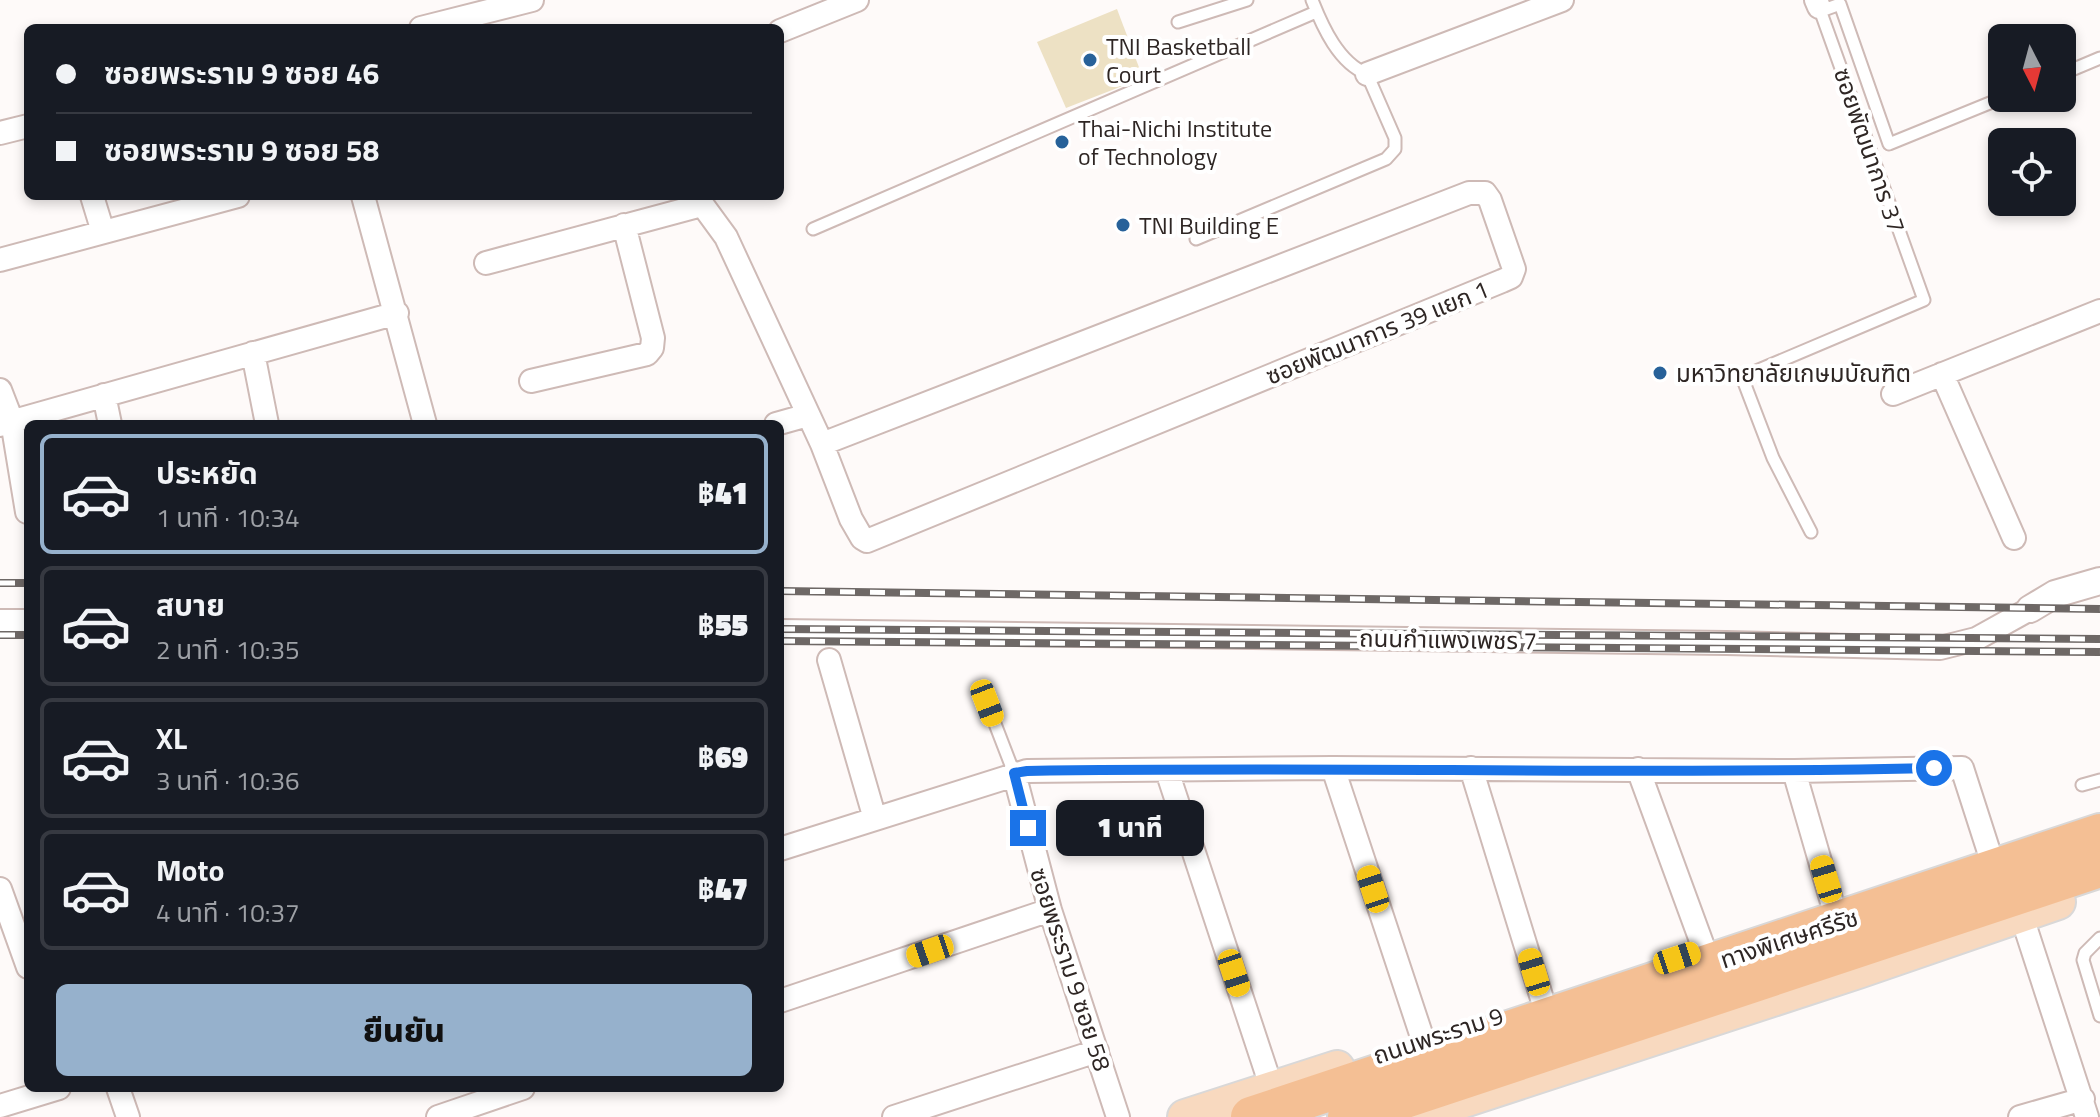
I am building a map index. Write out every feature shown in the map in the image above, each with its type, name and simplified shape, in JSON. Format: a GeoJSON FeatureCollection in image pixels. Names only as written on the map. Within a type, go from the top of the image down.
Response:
{"type":"FeatureCollection","features":[{"type":"Feature","properties":{"kind":"highway","name":"ทางพิเศษศรีรัช"},"geometry":{"type":"LineString","coordinates":[[1261,1103],[2100,834]]}},
{"type":"Feature","properties":{"kind":"highway","name":"ทางพิเศษศรีรัช"},"geometry":{"type":"LineString","coordinates":[[1348,1117],[2100,867]]}},
{"type":"Feature","properties":{"kind":"main road","name":"ถนนพระราม 9"},"geometry":{"type":"LineString","coordinates":[[1185,1117],[1261,1103],[1423,1040],[1833,906],[2100,814]]}},
{"type":"Feature","properties":{"kind":"main road"},"geometry":{"type":"LineString","coordinates":[[1412,1117],[2100,887]]}},
{"type":"Feature","properties":{"kind":"street"},"geometry":{"type":"LineString","coordinates":[[437,24],[532,0]]}},
{"type":"Feature","properties":{"kind":"street"},"geometry":{"type":"LineString","coordinates":[[784,29],[857,0]]}},
{"type":"Feature","properties":{"kind":"street"},"geometry":{"type":"LineString","coordinates":[[1367,74],[1562,0]]}},
{"type":"Feature","properties":{"kind":"street"},"geometry":{"type":"LineString","coordinates":[[0,133],[24,127]]}},
{"type":"Feature","properties":{"kind":"street","name":"ซอยพัฒนาการ 39 แยก 1"},"geometry":{"type":"LineString","coordinates":[[699,200],[726,237],[822,444],[851,519],[862,538],[873,540],[1502,281],[1511,277],[1514,269],[1490,200],[1485,193],[1469,193],[822,444]]}},
{"type":"Feature","properties":{"kind":"street"},"geometry":{"type":"LineString","coordinates":[[93,200],[103,232]]}},
{"type":"Feature","properties":{"kind":"street"},"geometry":{"type":"LineString","coordinates":[[0,260],[223,200]]}},
{"type":"Feature","properties":{"kind":"street"},"geometry":{"type":"LineString","coordinates":[[364,200],[424,420]]}},
{"type":"Feature","properties":{"kind":"street"},"geometry":{"type":"LineString","coordinates":[[486,263],[624,225],[699,200]]}},
{"type":"Feature","properties":{"kind":"street"},"geometry":{"type":"LineString","coordinates":[[531,381],[647,354],[652,348],[653,338],[624,225]]}},
{"type":"Feature","properties":{"kind":"street"},"geometry":{"type":"LineString","coordinates":[[1893,394],[2100,311]]}},
{"type":"Feature","properties":{"kind":"street"},"geometry":{"type":"LineString","coordinates":[[6,423],[397,313]]}},
{"type":"Feature","properties":{"kind":"street"},"geometry":{"type":"LineString","coordinates":[[253,353],[266,420]]}},
{"type":"Feature","properties":{"kind":"street"},"geometry":{"type":"LineString","coordinates":[[1942,374],[2014,538]]}},
{"type":"Feature","properties":{"kind":"street"},"geometry":{"type":"LineString","coordinates":[[0,390],[24,499]]}},
{"type":"Feature","properties":{"kind":"street"},"geometry":{"type":"LineString","coordinates":[[104,395],[109,420]]}},
{"type":"Feature","properties":{"kind":"street"},"geometry":{"type":"LineString","coordinates":[[784,422],[808,415]]}},
{"type":"Feature","properties":{"kind":"street","name":"ถนนกำแพงเพชร 7"},"geometry":{"type":"LineString","coordinates":[[784,631],[1940,648],[1976,639],[2055,594],[2100,581]]}},
{"type":"Feature","properties":{"kind":"street"},"geometry":{"type":"LineString","coordinates":[[0,621],[24,621]]}},
{"type":"Feature","properties":{"kind":"street"},"geometry":{"type":"LineString","coordinates":[[829,660],[875,819]]}},
{"type":"Feature","properties":{"kind":"street"},"geometry":{"type":"LineString","coordinates":[[784,848],[1014,773],[1040,771],[1333,768],[1794,771],[1962,768],[1989,852]]}},
{"type":"Feature","properties":{"kind":"street"},"geometry":{"type":"LineString","coordinates":[[1333,768],[1423,1040]]}},
{"type":"Feature","properties":{"kind":"street"},"geometry":{"type":"LineString","coordinates":[[1471,768],[1543,1002]]}},
{"type":"Feature","properties":{"kind":"street"},"geometry":{"type":"LineString","coordinates":[[1638,769],[1704,949]]}},
{"type":"Feature","properties":{"kind":"street"},"geometry":{"type":"LineString","coordinates":[[1167,771],[1261,1103]]}},
{"type":"Feature","properties":{"kind":"street"},"geometry":{"type":"LineString","coordinates":[[1794,771],[1833,906]]}},
{"type":"Feature","properties":{"kind":"street","name":"ซอยพระราม 9 ซอย 58"},"geometry":{"type":"LineString","coordinates":[[1014,773],[1050,910],[1118,1117]]}},
{"type":"Feature","properties":{"kind":"street"},"geometry":{"type":"LineString","coordinates":[[0,889],[24,956]]}},
{"type":"Feature","properties":{"kind":"street"},"geometry":{"type":"LineString","coordinates":[[784,1000],[1050,910]]}},
{"type":"Feature","properties":{"kind":"street"},"geometry":{"type":"LineString","coordinates":[[2020,1117],[2085,1108],[2021,914]]}},
{"type":"Feature","properties":{"kind":"street"},"geometry":{"type":"LineString","coordinates":[[894,1117],[1097,1051]]}},
{"type":"Feature","properties":{"kind":"street"},"geometry":{"type":"LineString","coordinates":[[0,1106],[46,1092]]}},
{"type":"Feature","properties":{"kind":"street"},"geometry":{"type":"LineString","coordinates":[[119,1092],[128,1117]]}},
{"type":"Feature","properties":{"kind":"street"},"geometry":{"type":"LineString","coordinates":[[438,1117],[511,1092]]}},
{"type":"Feature","properties":{"kind":"lane"},"geometry":{"type":"LineString","coordinates":[[1178,22],[1247,0]]}},
{"type":"Feature","properties":{"kind":"lane"},"geometry":{"type":"LineString","coordinates":[[1196,239],[1393,155],[1395,138],[1367,74],[1353,69],[1339,53],[1312,0]]}},
{"type":"Feature","properties":{"kind":"lane"},"geometry":{"type":"LineString","coordinates":[[1818,6],[1840,4],[1889,144],[1988,104]]}},
{"type":"Feature","properties":{"kind":"lane","name":"ซอยพัฒนาการ 37"},"geometry":{"type":"LineString","coordinates":[[1811,532],[1773,458],[1742,377],[1924,300],[1818,6]]}},
{"type":"Feature","properties":{"kind":"lane"},"geometry":{"type":"LineString","coordinates":[[813,229],[1316,12]]}},
{"type":"Feature","properties":{"kind":"lane"},"geometry":{"type":"LineString","coordinates":[[2076,68],[2100,58]]}},
{"type":"Feature","properties":{"kind":"lane"},"geometry":{"type":"LineString","coordinates":[[987,703],[1014,773]]}},
{"type":"Feature","properties":{"kind":"lane"},"geometry":{"type":"LineString","coordinates":[[2082,785],[2100,780]]}},
{"type":"Feature","properties":{"kind":"lane"},"geometry":{"type":"LineString","coordinates":[[2100,938],[2085,953],[2083,960],[2100,1016]]}},
{"type":"Feature","properties":{"kind":"shaded area","name":"TNI Basketball Court"},"geometry":{"type":"Polygon","coordinates":[[[1117,9],[1143,78],[1066,108],[1037,42],[1117,9]]]}},
{"type":"Feature","properties":{"kind":"railway"},"geometry":{"type":"LineString","coordinates":[[0,583],[24,583]]}},
{"type":"Feature","properties":{"kind":"railway"},"geometry":{"type":"LineString","coordinates":[[784,591],[2100,609]]}},
{"type":"Feature","properties":{"kind":"railway"},"geometry":{"type":"LineString","coordinates":[[784,629],[2100,639]]}},
{"type":"Feature","properties":{"kind":"railway"},"geometry":{"type":"LineString","coordinates":[[0,635],[24,635]]}},
{"type":"Feature","properties":{"kind":"railway"},"geometry":{"type":"LineString","coordinates":[[784,641],[2100,652]]}},
{"type":"Feature","properties":{"kind":"place","name":"TNI Basketball Court"},"geometry":{"type":"Point","coordinates":[1090,60]}},
{"type":"Feature","properties":{"kind":"place","name":"Thai-Nichi Institute of Technology"},"geometry":{"type":"Point","coordinates":[1062,142]}},
{"type":"Feature","properties":{"kind":"place","name":"TNI Building E"},"geometry":{"type":"Point","coordinates":[1123,225]}},
{"type":"Feature","properties":{"kind":"place","name":"มหาวิทยาลัยเกษมบัณฑิต"},"geometry":{"type":"Point","coordinates":[1660,373]}},
{"type":"Feature","properties":{"kind":"route"},"geometry":{"type":"LineString","coordinates":[[1028,828],[1014,773],[1027,771],[1333,768],[1794,771],[1934,768]]}}]}
